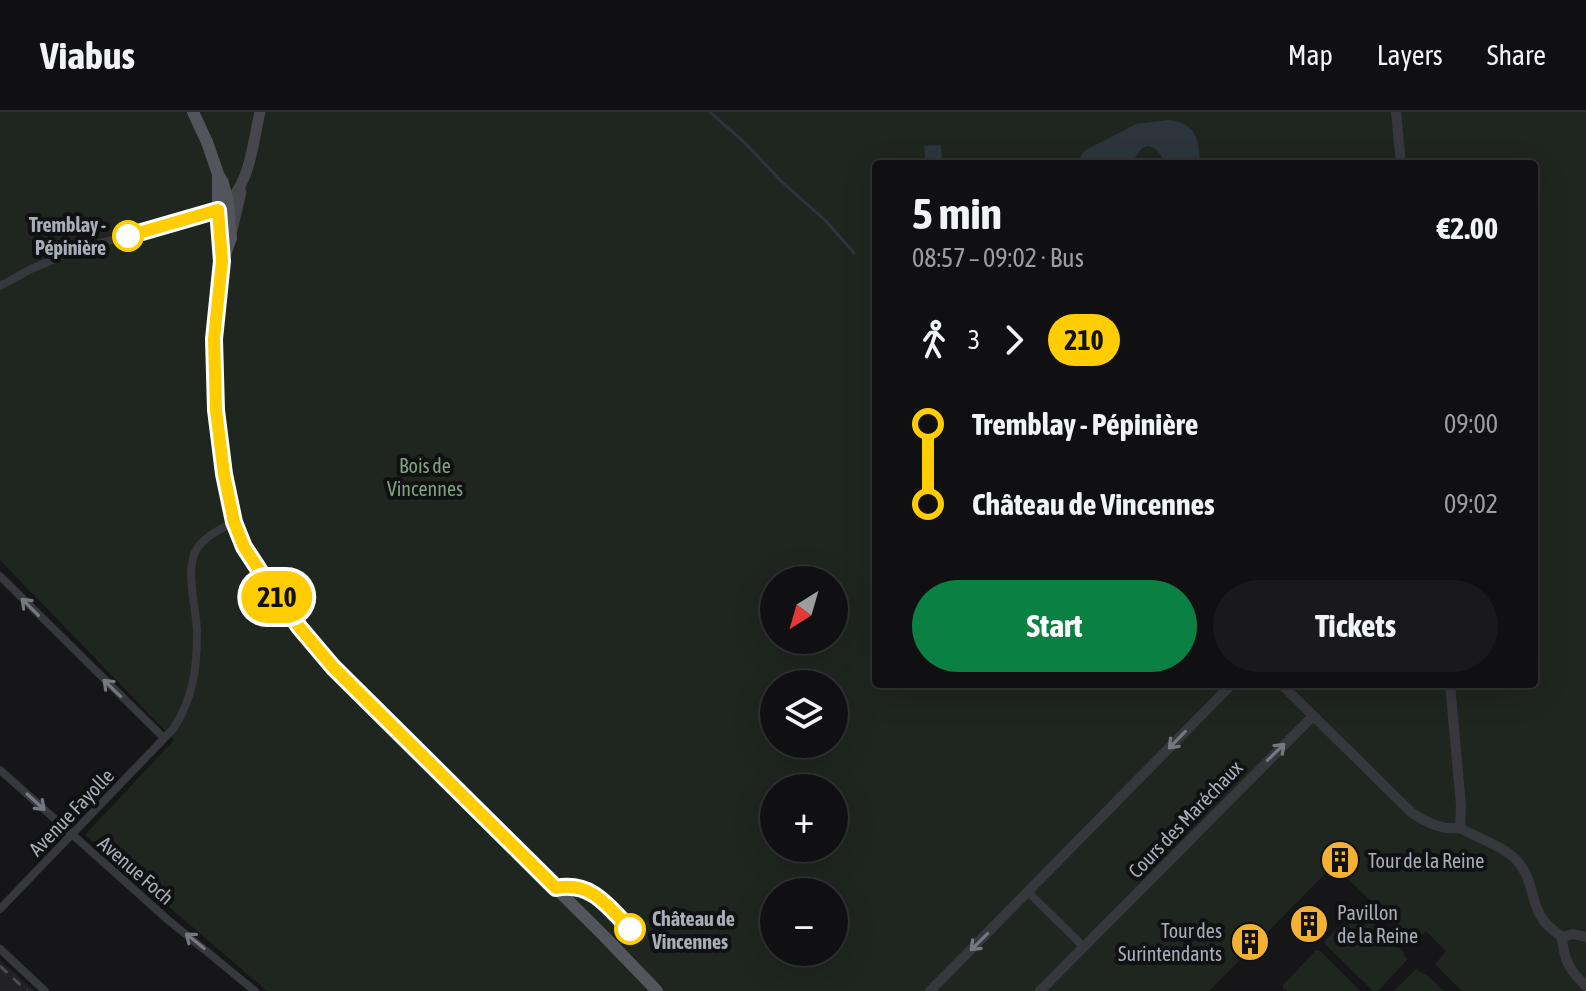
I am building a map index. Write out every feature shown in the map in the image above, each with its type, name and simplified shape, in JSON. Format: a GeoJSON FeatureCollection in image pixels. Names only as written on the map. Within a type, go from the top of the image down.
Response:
{"type":"FeatureCollection","features":[{"type":"Feature","properties":{"kind":"main road"},"geometry":{"type":"LineString","coordinates":[[193,112],[223,183],[222,261],[214,339],[216,410],[224,474],[234,522],[244,547],[300,628],[333,667],[657,991]]}},
{"type":"Feature","properties":{"kind":"main road"},"geometry":{"type":"LineString","coordinates":[[222,261],[231,238],[260,112]]}},
{"type":"Feature","properties":{"kind":"main road"},"geometry":{"type":"LineString","coordinates":[[223,207],[242,185]]}},
{"type":"Feature","properties":{"kind":"main road"},"geometry":{"type":"LineString","coordinates":[[223,207],[231,238]]}},
{"type":"Feature","properties":{"kind":"street"},"geometry":{"type":"LineString","coordinates":[[1396,112],[1401,160]]}},
{"type":"Feature","properties":{"kind":"street"},"geometry":{"type":"LineString","coordinates":[[0,286],[64,255],[223,207]]}},
{"type":"Feature","properties":{"kind":"street","name":"Avenue Fayolle"},"geometry":{"type":"LineString","coordinates":[[0,909],[174,728],[195,679],[198,631],[192,559],[204,540],[234,522]]}},
{"type":"Feature","properties":{"kind":"street"},"geometry":{"type":"LineString","coordinates":[[0,576],[164,738]]}},
{"type":"Feature","properties":{"kind":"street"},"geometry":{"type":"LineString","coordinates":[[930,991],[1228,688]]}},
{"type":"Feature","properties":{"kind":"street"},"geometry":{"type":"LineString","coordinates":[[1285,688],[1412,813],[1438,827],[1460,828],[1516,859],[1527,874],[1540,915],[1562,937],[1564,957],[1586,986]]}},
{"type":"Feature","properties":{"kind":"street"},"geometry":{"type":"LineString","coordinates":[[1450,688],[1461,805],[1460,828]]}},
{"type":"Feature","properties":{"kind":"street","name":"Cours des Maréchaux"},"geometry":{"type":"LineString","coordinates":[[1040,991],[1313,716]]}},
{"type":"Feature","properties":{"kind":"street","name":"Avenue Foch"},"geometry":{"type":"LineString","coordinates":[[0,770],[167,919],[255,991]]}},
{"type":"Feature","properties":{"kind":"street"},"geometry":{"type":"LineString","coordinates":[[1028,892],[1084,947]]}},
{"type":"Feature","properties":{"kind":"street"},"geometry":{"type":"LineString","coordinates":[[1562,937],[1573,934],[1586,937]]}},
{"type":"Feature","properties":{"kind":"street"},"geometry":{"type":"LineString","coordinates":[[0,949],[45,991]]}},
{"type":"Feature","properties":{"kind":"shaded area"},"geometry":{"type":"Polygon","coordinates":[[[1169,120],[1185,125],[1197,140],[1199,160],[1162,160],[1159,153],[1149,146],[1142,148],[1133,160],[1078,160],[1084,151],[1136,124],[1169,120]]]}},
{"type":"Feature","properties":{"kind":"shaded area"},"geometry":{"type":"Polygon","coordinates":[[[941,145],[942,160],[926,160],[924,146],[941,145]]]}},
{"type":"Feature","properties":{"kind":"shaded area"},"geometry":{"type":"Polygon","coordinates":[[[0,960],[10,969],[34,991],[0,991],[0,960]]]}},
{"type":"Feature","properties":{"kind":"green space","name":"Bois de Vincennes"},"geometry":{"type":"Polygon","coordinates":[[[0,112],[1586,112],[1586,991],[1462,991],[1435,964],[1446,951],[1426,931],[1413,943],[1343,874],[1353,864],[1353,859],[1337,848],[1321,864],[1328,871],[1260,940],[1250,931],[1237,944],[1246,954],[1209,991],[267,991],[85,835],[174,740],[0,560],[0,112]]]}},
{"type":"Feature","properties":{"kind":"green space"},"geometry":{"type":"Polygon","coordinates":[[[1356,909],[1408,959],[1378,991],[1373,991],[1325,944],[1356,909]]]}},
{"type":"Feature","properties":{"kind":"green space"},"geometry":{"type":"Polygon","coordinates":[[[1316,950],[1360,991],[1287,991],[1283,988],[1316,950]]]}},
{"type":"Feature","properties":{"kind":"green space"},"geometry":{"type":"Polygon","coordinates":[[[1416,969],[1426,974],[1444,991],[1394,991],[1416,969]]]}},
{"type":"Feature","properties":{"kind":"waterway"},"geometry":{"type":"LineString","coordinates":[[710,112],[826,221],[854,253]]}},
{"type":"Feature","properties":{"kind":"railway"},"geometry":{"type":"LineString","coordinates":[[0,966],[27,991]]}},
{"type":"Feature","properties":{"kind":"bus line","name":"210"},"geometry":{"type":"LineString","coordinates":[[128,236],[218,210],[222,261],[214,339],[216,410],[228,497],[244,547],[300,628],[333,667],[556,888],[567,886],[590,890],[630,929]]}},
{"type":"Feature","properties":{"kind":"place","name":"Tremblay - Pépinière"},"geometry":{"type":"Point","coordinates":[128,236]}},
{"type":"Feature","properties":{"kind":"place","name":"Tour de la Reine"},"geometry":{"type":"Point","coordinates":[1340,860]}},
{"type":"Feature","properties":{"kind":"place","name":"Pavillon de la Reine"},"geometry":{"type":"Point","coordinates":[1309,924]}},
{"type":"Feature","properties":{"kind":"place","name":"Château de Vincennes"},"geometry":{"type":"Point","coordinates":[630,929]}},
{"type":"Feature","properties":{"kind":"place","name":"Tour des Surintendants"},"geometry":{"type":"Point","coordinates":[1250,942]}}]}
